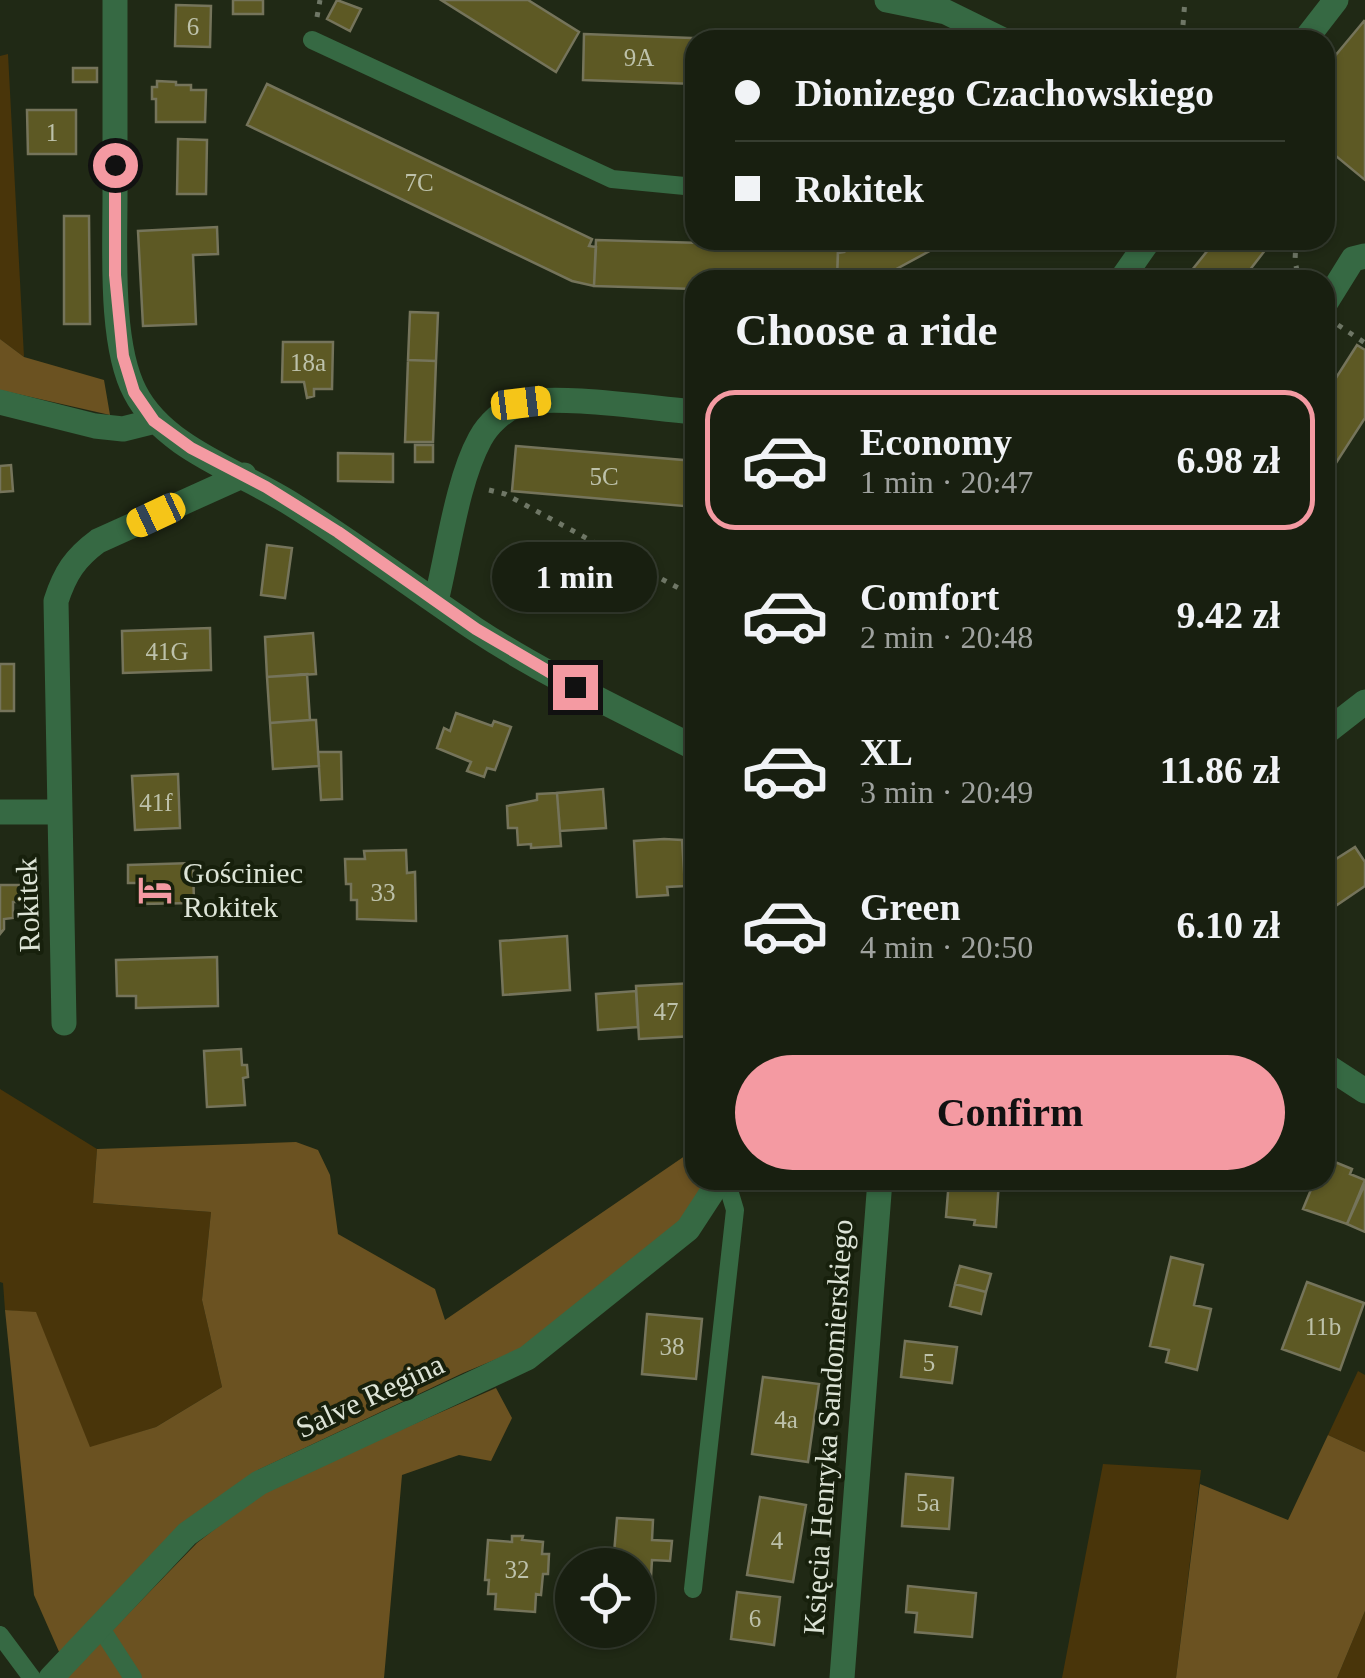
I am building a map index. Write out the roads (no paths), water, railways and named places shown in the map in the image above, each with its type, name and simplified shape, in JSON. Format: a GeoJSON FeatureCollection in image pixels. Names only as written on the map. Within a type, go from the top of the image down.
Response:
{"type":"FeatureCollection","features":[{"type":"Feature","properties":{"kind":"street"},"geometry":{"type":"LineString","coordinates":[[114,0],[115,275],[123,356],[134,392],[154,421],[191,448],[338,532],[545,672],[685,743]]}},
{"type":"Feature","properties":{"kind":"street"},"geometry":{"type":"LineString","coordinates":[[888,0],[946,12],[983,30]]}},
{"type":"Feature","properties":{"kind":"street"},"geometry":{"type":"LineString","coordinates":[[1313,30],[1336,0]]}},
{"type":"Feature","properties":{"kind":"street"},"geometry":{"type":"LineString","coordinates":[[1335,302],[1352,259],[1365,256]]}},
{"type":"Feature","properties":{"kind":"street"},"geometry":{"type":"LineString","coordinates":[[436,601],[468,469],[481,436],[498,416],[521,403],[547,400],[685,411]]}},
{"type":"Feature","properties":{"kind":"street"},"geometry":{"type":"LineString","coordinates":[[0,402],[95,426],[122,429],[154,421]]}},
{"type":"Feature","properties":{"kind":"street","name":"Rokitek"},"geometry":{"type":"LineString","coordinates":[[64,1023],[56,601],[63,578],[76,557],[98,542],[244,475]]}},
{"type":"Feature","properties":{"kind":"street"},"geometry":{"type":"LineString","coordinates":[[1335,726],[1365,702]]}},
{"type":"Feature","properties":{"kind":"street"},"geometry":{"type":"LineString","coordinates":[[0,812],[58,812]]}},
{"type":"Feature","properties":{"kind":"street"},"geometry":{"type":"LineString","coordinates":[[1335,1072],[1365,1091]]}},
{"type":"Feature","properties":{"kind":"street","name":"Salve Regina"},"geometry":{"type":"LineString","coordinates":[[51,1678],[187,1534],[259,1483],[526,1358],[688,1229],[716,1190]]}},
{"type":"Feature","properties":{"kind":"street","name":"Księcia Henryka Sandomierskiego"},"geometry":{"type":"LineString","coordinates":[[842,1678],[879,1190]]}},
{"type":"Feature","properties":{"kind":"lane"},"geometry":{"type":"LineString","coordinates":[[312,40],[612,179],[685,186]]}},
{"type":"Feature","properties":{"kind":"lane"},"geometry":{"type":"LineString","coordinates":[[693,1589],[736,1210],[727,1190]]}},
{"type":"Feature","properties":{"kind":"lane"},"geometry":{"type":"LineString","coordinates":[[100,1627],[134,1678]]}},
{"type":"Feature","properties":{"kind":"lane"},"geometry":{"type":"LineString","coordinates":[[0,1635],[32,1678]]}},
{"type":"Feature","properties":{"kind":"place","name":"Gościniec Rokitek"},"geometry":{"type":"Point","coordinates":[155,890]}}]}
